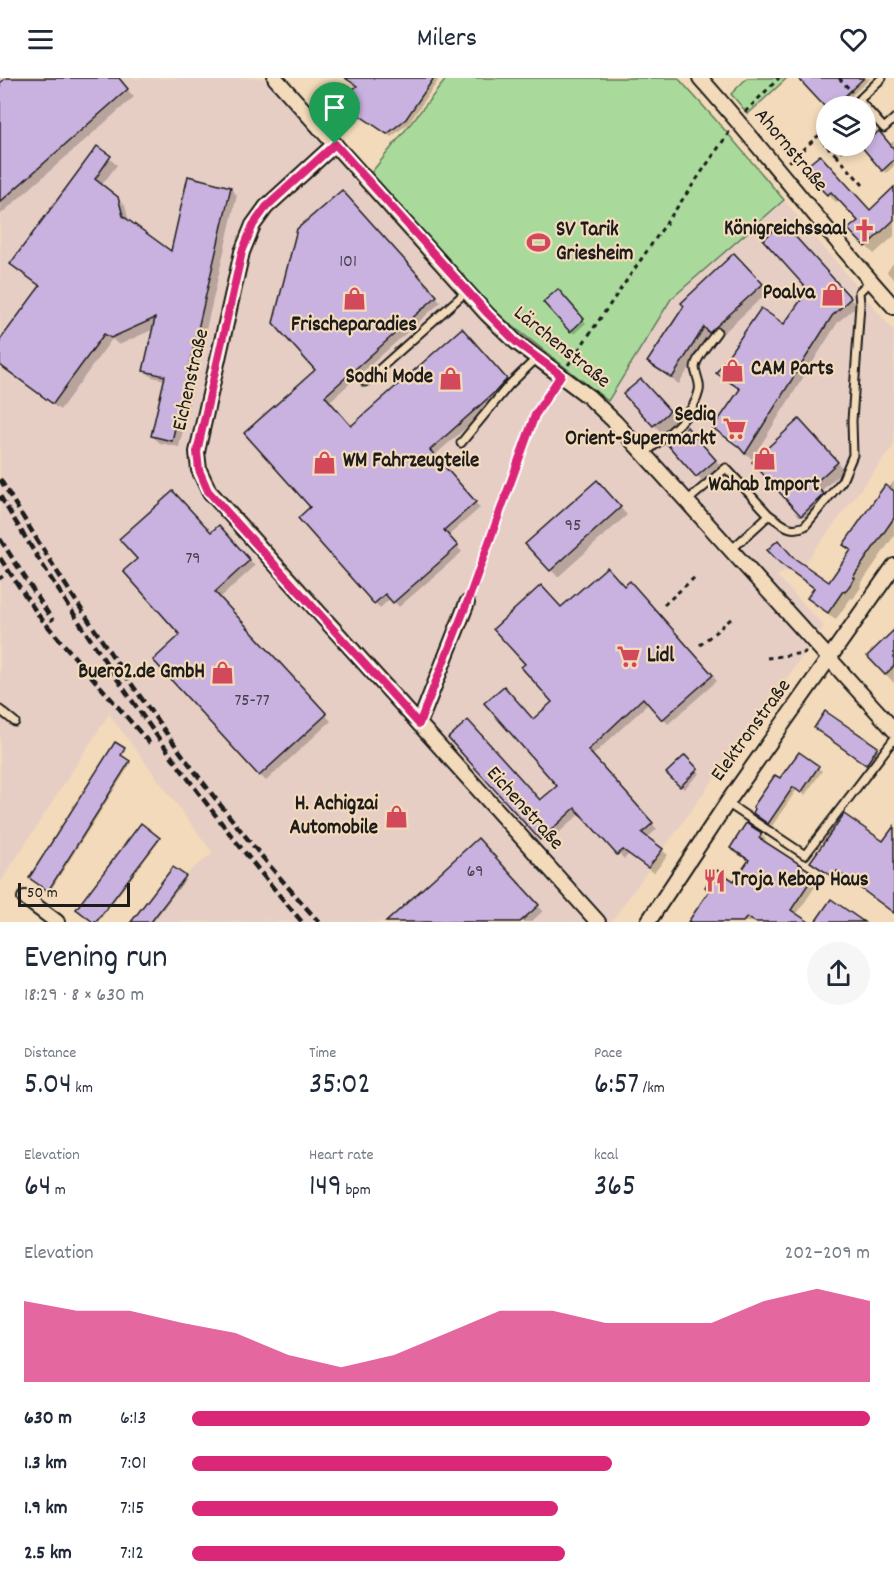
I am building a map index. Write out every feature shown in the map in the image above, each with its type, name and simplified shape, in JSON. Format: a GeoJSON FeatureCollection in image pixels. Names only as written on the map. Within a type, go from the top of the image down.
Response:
{"type":"FeatureCollection","features":[{"type":"Feature","properties":{"kind":"street","name":"Lärchenstraße"},"geometry":{"type":"LineString","coordinates":[[275,78],[495,321],[516,342],[601,408],[894,730]]}},
{"type":"Feature","properties":{"kind":"street","name":"Ahornstraße"},"geometry":{"type":"LineString","coordinates":[[700,78],[894,308]]}},
{"type":"Feature","properties":{"kind":"street","name":"Eichenstraße"},"geometry":{"type":"LineString","coordinates":[[335,144],[266,207],[253,225],[242,252],[197,452],[199,470],[208,491],[598,922]]}},
{"type":"Feature","properties":{"kind":"street","name":"Elektronstraße"},"geometry":{"type":"LineString","coordinates":[[648,922],[727,803],[894,566]]}},
{"type":"Feature","properties":{"kind":"street"},"geometry":{"type":"LineString","coordinates":[[419,724],[467,603]]}},
{"type":"Feature","properties":{"kind":"street"},"geometry":{"type":"LineString","coordinates":[[25,898],[57,922]]}},
{"type":"Feature","properties":{"kind":"lane"},"geometry":{"type":"LineString","coordinates":[[863,96],[882,78]]}},
{"type":"Feature","properties":{"kind":"lane"},"geometry":{"type":"LineString","coordinates":[[876,119],[884,128],[894,119]]}},
{"type":"Feature","properties":{"kind":"lane"},"geometry":{"type":"LineString","coordinates":[[687,501],[726,468],[769,515],[791,529],[805,526],[842,481],[853,455],[852,421],[859,292],[870,281]]}},
{"type":"Feature","properties":{"kind":"lane"},"geometry":{"type":"LineString","coordinates":[[365,382],[467,291]]}},
{"type":"Feature","properties":{"kind":"lane"},"geometry":{"type":"LineString","coordinates":[[644,454],[686,418],[699,393],[700,387],[695,367],[697,361],[717,332]]}},
{"type":"Feature","properties":{"kind":"lane"},"geometry":{"type":"LineString","coordinates":[[461,443],[509,385],[537,358]]}},
{"type":"Feature","properties":{"kind":"lane"},"geometry":{"type":"LineString","coordinates":[[731,550],[769,515]]}},
{"type":"Feature","properties":{"kind":"lane"},"geometry":{"type":"LineString","coordinates":[[0,710],[15,722]]}},
{"type":"Feature","properties":{"kind":"lane"},"geometry":{"type":"LineString","coordinates":[[727,803],[805,855],[894,739]]}},
{"type":"Feature","properties":{"kind":"path"},"geometry":{"type":"LineString","coordinates":[[467,603],[535,415],[737,120],[778,78]]}},
{"type":"Feature","properties":{"kind":"path"},"geometry":{"type":"LineString","coordinates":[[839,78],[855,96]]}},
{"type":"Feature","properties":{"kind":"path"},"geometry":{"type":"LineString","coordinates":[[779,171],[816,138]]}},
{"type":"Feature","properties":{"kind":"path"},"geometry":{"type":"LineString","coordinates":[[837,156],[863,185]]}},
{"type":"Feature","properties":{"kind":"path"},"geometry":{"type":"LineString","coordinates":[[664,604],[695,577]]}},
{"type":"Feature","properties":{"kind":"path"},"geometry":{"type":"LineString","coordinates":[[700,645],[732,618]]}},
{"type":"Feature","properties":{"kind":"path"},"geometry":{"type":"LineString","coordinates":[[767,658],[804,652],[815,643]]}},
{"type":"Feature","properties":{"kind":"shaded area"},"geometry":{"type":"Polygon","coordinates":[[[0,78],[285,78],[495,312],[608,400],[671,299],[784,200],[894,331],[894,445],[807,560],[777,576],[824,626],[611,922],[270,922],[263,914],[269,922],[152,922],[189,872],[213,853],[109,714],[0,883],[0,78]]]}},
{"type":"Feature","properties":{"kind":"green space","name":"SV Tarik Griesheim"},"geometry":{"type":"Polygon","coordinates":[[[447,78],[678,78],[784,200],[671,299],[608,401],[495,312],[371,173],[447,78]]]}},
{"type":"Feature","properties":{"kind":"green space"},"geometry":{"type":"Polygon","coordinates":[[[747,78],[787,78],[748,114],[731,94],[747,78]]]}},
{"type":"Feature","properties":{"kind":"building"},"geometry":{"type":"Polygon","coordinates":[[[6,78],[119,78],[128,89],[0,202],[0,83],[6,78]]]}},
{"type":"Feature","properties":{"kind":"building"},"geometry":{"type":"Polygon","coordinates":[[[345,78],[434,78],[406,119],[387,134],[338,101],[357,86],[345,78]]]}},
{"type":"Feature","properties":{"kind":"building"},"geometry":{"type":"Polygon","coordinates":[[[798,78],[864,78],[845,96],[816,97],[798,78]]]}},
{"type":"Feature","properties":{"kind":"building"},"geometry":{"type":"Polygon","coordinates":[[[879,131],[894,149],[894,160],[882,171],[869,156],[876,156],[876,134],[879,131]]]}},
{"type":"Feature","properties":{"kind":"building"},"geometry":{"type":"Polygon","coordinates":[[[97,146],[111,156],[95,179],[118,197],[123,216],[171,251],[188,176],[231,187],[172,441],[151,436],[165,376],[143,371],[155,318],[111,338],[104,334],[53,404],[0,365],[0,340],[40,286],[10,264],[97,146]]]}},
{"type":"Feature","properties":{"kind":"building"},"geometry":{"type":"Polygon","coordinates":[[[821,156],[870,210],[894,187],[894,220],[865,247],[848,229],[858,221],[831,192],[827,195],[814,182],[819,177],[808,165],[821,156]]]}},
{"type":"Feature","properties":{"kind":"building"},"geometry":{"type":"Polygon","coordinates":[[[342,190],[437,296],[325,396],[351,426],[462,328],[507,379],[430,450],[476,502],[444,530],[458,546],[393,603],[385,594],[374,604],[298,518],[310,507],[244,433],[315,370],[273,323],[297,229],[342,190]]]}},
{"type":"Feature","properties":{"kind":"building"},"geometry":{"type":"Polygon","coordinates":[[[783,223],[851,298],[832,316],[745,454],[713,428],[740,389],[716,373],[761,308],[784,324],[808,290],[763,240],[783,223]]]}},
{"type":"Feature","properties":{"kind":"building"},"geometry":{"type":"Polygon","coordinates":[[[734,253],[763,284],[709,333],[704,327],[672,378],[647,362],[684,306],[681,303],[734,253]]]}},
{"type":"Feature","properties":{"kind":"building"},"geometry":{"type":"Polygon","coordinates":[[[558,289],[584,319],[570,332],[543,302],[558,289]]]}},
{"type":"Feature","properties":{"kind":"building"},"geometry":{"type":"Polygon","coordinates":[[[641,379],[670,411],[653,426],[623,394],[641,379]]]}},
{"type":"Feature","properties":{"kind":"building"},"geometry":{"type":"Polygon","coordinates":[[[799,419],[838,462],[814,484],[824,494],[801,516],[752,462],[799,419]]]}},
{"type":"Feature","properties":{"kind":"building"},"geometry":{"type":"Polygon","coordinates":[[[687,427],[716,460],[696,477],[667,444],[687,427]]]}},
{"type":"Feature","properties":{"kind":"building"},"geometry":{"type":"Polygon","coordinates":[[[597,480],[621,507],[550,571],[525,544],[597,480]]]}},
{"type":"Feature","properties":{"kind":"building"},"geometry":{"type":"Polygon","coordinates":[[[885,485],[894,491],[894,518],[853,577],[855,578],[828,613],[807,598],[814,588],[781,564],[767,550],[778,540],[794,558],[829,582],[851,550],[843,545],[885,485]]]}},
{"type":"Feature","properties":{"kind":"building"},"geometry":{"type":"Polygon","coordinates":[[[173,491],[211,532],[219,525],[250,560],[215,592],[327,714],[259,776],[153,660],[180,635],[123,571],[137,559],[119,539],[173,491]]]}},
{"type":"Feature","properties":{"kind":"building"},"geometry":{"type":"Polygon","coordinates":[[[607,567],[624,586],[630,581],[713,675],[662,720],[643,698],[588,750],[653,823],[642,833],[663,849],[648,868],[623,850],[617,855],[575,808],[540,840],[448,738],[468,720],[540,800],[557,786],[484,703],[504,686],[533,719],[552,702],[521,667],[525,664],[493,629],[541,585],[561,607],[607,567]]]}},
{"type":"Feature","properties":{"kind":"building"},"geometry":{"type":"Polygon","coordinates":[[[894,630],[894,666],[885,675],[867,656],[894,630]]]}},
{"type":"Feature","properties":{"kind":"building"},"geometry":{"type":"Polygon","coordinates":[[[825,711],[878,747],[866,765],[814,728],[825,711]]]}},
{"type":"Feature","properties":{"kind":"building"},"geometry":{"type":"Polygon","coordinates":[[[115,742],[125,748],[121,755],[130,761],[48,891],[29,878],[115,742]]]}},
{"type":"Feature","properties":{"kind":"building"},"geometry":{"type":"Polygon","coordinates":[[[799,752],[819,766],[801,793],[793,787],[768,824],[753,813],[755,809],[753,807],[775,775],[780,778],[799,752]]]}},
{"type":"Feature","properties":{"kind":"building"},"geometry":{"type":"Polygon","coordinates":[[[685,755],[698,769],[680,787],[666,773],[685,755]]]}},
{"type":"Feature","properties":{"kind":"building"},"geometry":{"type":"Polygon","coordinates":[[[844,814],[883,841],[894,826],[894,913],[837,871],[833,877],[810,862],[844,814]]]}},
{"type":"Feature","properties":{"kind":"building"},"geometry":{"type":"Polygon","coordinates":[[[141,823],[160,838],[96,922],[93,922],[76,909],[141,823]]]}},
{"type":"Feature","properties":{"kind":"building"},"geometry":{"type":"Polygon","coordinates":[[[746,823],[762,833],[759,838],[815,874],[791,910],[809,922],[755,922],[747,917],[743,922],[688,922],[709,891],[705,887],[717,870],[734,881],[749,860],[730,848],[746,823]]]}},
{"type":"Feature","properties":{"kind":"building"},"geometry":{"type":"Polygon","coordinates":[[[478,838],[539,905],[520,922],[386,922],[478,838]]]}},
{"type":"Feature","properties":{"kind":"building"},"geometry":{"type":"Polygon","coordinates":[[[173,867],[186,876],[151,922],[131,922],[173,867]]]}},
{"type":"Feature","properties":{"kind":"building"},"geometry":{"type":"Polygon","coordinates":[[[831,899],[864,922],[815,922],[831,899]]]}},
{"type":"Feature","properties":{"kind":"railway"},"geometry":{"type":"LineString","coordinates":[[0,479],[72,595],[189,764],[274,871],[319,922]]}},
{"type":"Feature","properties":{"kind":"railway"},"geometry":{"type":"LineString","coordinates":[[0,496],[69,607],[142,715],[220,821],[302,922]]}},
{"type":"Feature","properties":{"kind":"railway"},"geometry":{"type":"LineString","coordinates":[[0,539],[53,621]]}},
{"type":"Feature","properties":{"kind":"railway"},"geometry":{"type":"LineString","coordinates":[[0,558],[39,616],[151,745]]}},
{"type":"Feature","properties":{"kind":"place","name":"Königreichssaal"},"geometry":{"type":"Point","coordinates":[865,230]}},
{"type":"Feature","properties":{"kind":"place","name":"SV Tarik Griesheim"},"geometry":{"type":"Point","coordinates":[538,243]}},
{"type":"Feature","properties":{"kind":"place","name":"Poalva"},"geometry":{"type":"Point","coordinates":[833,294]}},
{"type":"Feature","properties":{"kind":"place","name":"Frischeparadies"},"geometry":{"type":"Point","coordinates":[354,298]}},
{"type":"Feature","properties":{"kind":"place","name":"CAM Parts"},"geometry":{"type":"Point","coordinates":[733,370]}},
{"type":"Feature","properties":{"kind":"place","name":"Sodhi Mode"},"geometry":{"type":"Point","coordinates":[451,378]}},
{"type":"Feature","properties":{"kind":"place","name":"Sediq Orient-Supermarkt"},"geometry":{"type":"Point","coordinates":[734,428]}},
{"type":"Feature","properties":{"kind":"place","name":"Wahab Import"},"geometry":{"type":"Point","coordinates":[764,458]}},
{"type":"Feature","properties":{"kind":"place","name":"WM Fahrzeugteile"},"geometry":{"type":"Point","coordinates":[325,462]}},
{"type":"Feature","properties":{"kind":"place","name":"Lidl"},"geometry":{"type":"Point","coordinates":[629,657]}},
{"type":"Feature","properties":{"kind":"place","name":"Buero2.de GmbH"},"geometry":{"type":"Point","coordinates":[223,673]}},
{"type":"Feature","properties":{"kind":"place","name":"H. Achigzai Automobile"},"geometry":{"type":"Point","coordinates":[396,817]}},
{"type":"Feature","properties":{"kind":"place","name":"Troja Kebap Haus"},"geometry":{"type":"Point","coordinates":[714,881]}},
{"type":"Feature","properties":{"kind":"route"},"geometry":{"type":"LineString","coordinates":[[335,144],[488,314],[516,342],[561,375],[535,415],[467,603],[419,724],[208,491],[199,470],[197,452],[242,252],[253,225],[266,207],[335,144]]}}]}
